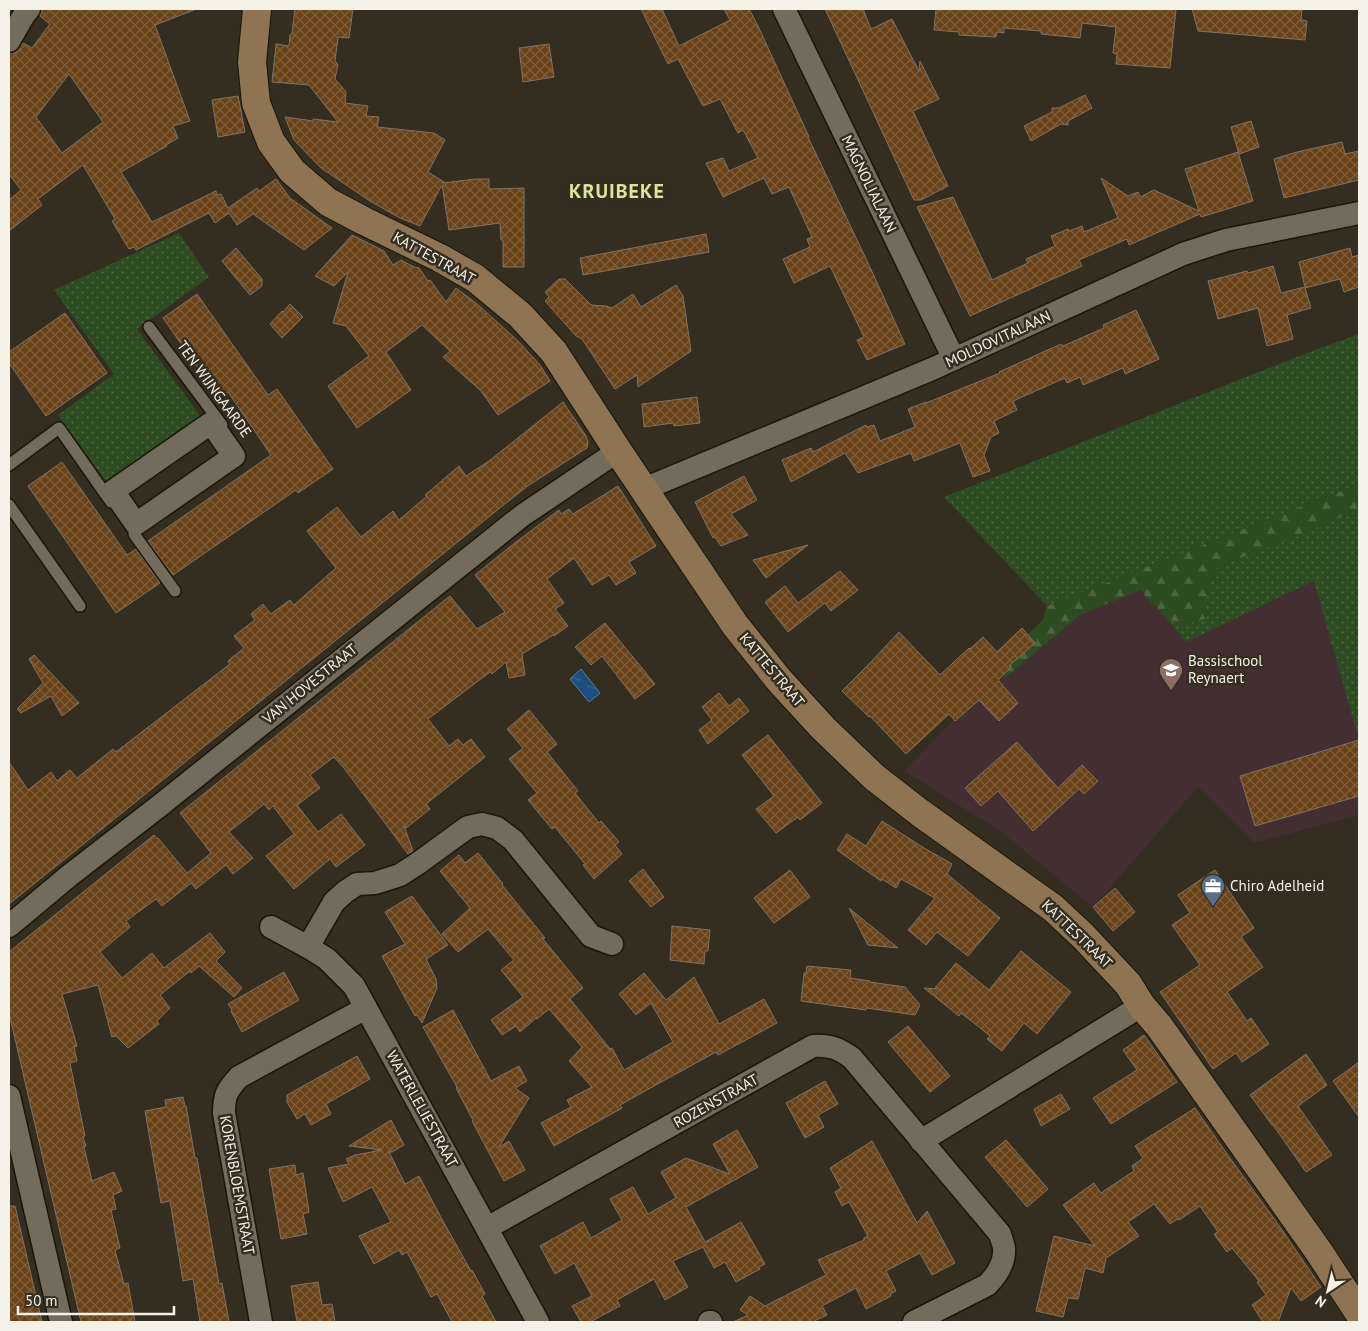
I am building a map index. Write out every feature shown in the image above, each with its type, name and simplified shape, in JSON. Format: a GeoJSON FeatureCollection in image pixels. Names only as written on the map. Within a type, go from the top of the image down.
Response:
{"type":"FeatureCollection","features":[{"type":"Feature","properties":{"kind":"street"},"geometry":{"type":"LineString","coordinates":[[9,41],[24,15],[30,9]]}},
{"type":"Feature","properties":{"kind":"street","name":"KATTESTRAAT"},"geometry":{"type":"LineString","coordinates":[[257,9],[252,62],[256,103],[271,142],[292,171],[328,202],[468,274],[520,315],[554,352],[735,625],[779,680],[823,728],[874,777],[919,812],[1053,908],[1083,936],[1128,984],[1302,1228],[1359,1313]]}},
{"type":"Feature","properties":{"kind":"street","name":"MAGNOLIALAAN"},"geometry":{"type":"LineString","coordinates":[[784,9],[954,359]]}},
{"type":"Feature","properties":{"kind":"street","name":"MOLDOVITALAAN"},"geometry":{"type":"LineString","coordinates":[[644,489],[954,359],[1183,254],[1226,240],[1359,213]]}},
{"type":"Feature","properties":{"kind":"street"},"geometry":{"type":"LineString","coordinates":[[211,423],[234,456],[135,529],[113,491],[211,423]]}},
{"type":"Feature","properties":{"kind":"street","name":"VAN HOVESTRAAT"},"geometry":{"type":"LineString","coordinates":[[9,926],[70,875],[166,801],[515,521],[618,451]]}},
{"type":"Feature","properties":{"kind":"street"},"geometry":{"type":"LineString","coordinates":[[308,947],[334,902],[345,892],[357,884],[375,882],[400,875],[468,827],[482,824],[497,828],[513,840],[591,936],[612,944]]}},
{"type":"Feature","properties":{"kind":"street","name":"WATERLELIESTRAAT"},"geometry":{"type":"LineString","coordinates":[[271,927],[327,959],[354,986],[538,1322]]}},
{"type":"Feature","properties":{"kind":"street"},"geometry":{"type":"LineString","coordinates":[[921,1141],[1128,1014],[1141,1004]]}},
{"type":"Feature","properties":{"kind":"street","name":"KORENBLOEMSTRAAT"},"geometry":{"type":"LineString","coordinates":[[261,1322],[224,1113],[224,1100],[230,1087],[239,1077],[366,1008]]}},
{"type":"Feature","properties":{"kind":"street","name":"ROZENSTRAAT"},"geometry":{"type":"LineString","coordinates":[[487,1228],[813,1046],[825,1045],[840,1049],[852,1058],[1000,1234],[1004,1249],[1002,1263],[996,1276],[987,1285],[914,1322]]}},
{"type":"Feature","properties":{"kind":"street"},"geometry":{"type":"LineString","coordinates":[[9,1096],[62,1322]]}},
{"type":"Feature","properties":{"kind":"lane","name":"TEN WIJNGAARDE"},"geometry":{"type":"LineString","coordinates":[[135,529],[245,457],[149,327]]}},
{"type":"Feature","properties":{"kind":"lane"},"geometry":{"type":"LineString","coordinates":[[9,465],[59,428],[135,529],[175,591]]}},
{"type":"Feature","properties":{"kind":"lane"},"geometry":{"type":"LineString","coordinates":[[9,505],[80,606]]}},
{"type":"Feature","properties":{"kind":"shaded area","name":"Bassischool Reynaert"},"geometry":{"type":"Polygon","coordinates":[[[1359,494],[1359,815],[1254,843],[1198,787],[1093,907],[1000,831],[904,771],[1060,611],[1359,494]]]}},
{"type":"Feature","properties":{"kind":"green space"},"geometry":{"type":"Polygon","coordinates":[[[179,233],[209,277],[137,329],[206,424],[113,491],[58,415],[114,374],[54,290],[179,233]]]}},
{"type":"Feature","properties":{"kind":"green space"},"geometry":{"type":"Polygon","coordinates":[[[1359,334],[1359,484],[1047,606],[944,497],[1312,351],[1359,334]]]}},
{"type":"Feature","properties":{"kind":"green space"},"geometry":{"type":"Polygon","coordinates":[[[1359,484],[1359,510],[1216,568],[1207,593],[1207,618],[1184,625],[1166,618],[1140,590],[1080,615],[1005,678],[997,663],[1043,620],[1047,606],[1359,484]]]}},
{"type":"Feature","properties":{"kind":"green space"},"geometry":{"type":"Polygon","coordinates":[[[1359,510],[1359,732],[1357,733],[1314,581],[1186,642],[1166,618],[1184,625],[1207,593],[1216,568],[1359,510]]]}},
{"type":"Feature","properties":{"kind":"water"},"geometry":{"type":"Polygon","coordinates":[[[581,669],[600,693],[589,702],[570,679],[581,669]]]}},
{"type":"Feature","properties":{"kind":"building"},"geometry":{"type":"Polygon","coordinates":[[[42,9],[194,10],[155,25],[190,121],[173,126],[178,138],[121,172],[152,222],[216,191],[217,195],[221,194],[228,208],[257,188],[259,191],[276,179],[290,198],[332,228],[304,250],[253,214],[237,225],[229,213],[215,223],[209,213],[136,250],[134,247],[129,249],[112,221],[115,219],[83,165],[38,199],[42,205],[9,231],[9,200],[21,190],[9,174],[9,54],[16,52],[23,43],[32,48],[50,24],[40,16],[42,9]],[[69,74],[36,117],[62,153],[103,122],[69,74]]]}},
{"type":"Feature","properties":{"kind":"building"},"geometry":{"type":"Polygon","coordinates":[[[295,9],[353,9],[349,38],[338,37],[335,61],[338,65],[335,79],[346,92],[345,103],[368,106],[366,116],[379,117],[377,127],[434,133],[445,140],[428,172],[443,183],[489,179],[489,189],[524,188],[524,267],[503,267],[503,240],[501,240],[500,223],[449,230],[442,185],[420,226],[400,218],[370,201],[321,168],[294,140],[285,117],[338,122],[309,85],[272,82],[276,44],[289,46],[295,9]]]}},
{"type":"Feature","properties":{"kind":"building"},"geometry":{"type":"Polygon","coordinates":[[[641,9],[662,9],[679,46],[730,20],[724,9],[749,9],[905,344],[867,360],[857,340],[864,337],[830,266],[794,283],[783,259],[810,247],[807,239],[812,237],[789,187],[772,194],[764,178],[723,197],[706,163],[723,158],[729,171],[758,158],[743,130],[738,133],[720,99],[703,106],[678,59],[668,64],[641,9]]]}},
{"type":"Feature","properties":{"kind":"building"},"geometry":{"type":"Polygon","coordinates":[[[825,9],[863,9],[871,29],[892,19],[919,71],[920,61],[939,99],[913,111],[948,186],[921,200],[914,200],[825,9]]]}},
{"type":"Feature","properties":{"kind":"building"},"geometry":{"type":"Polygon","coordinates":[[[936,9],[1176,9],[1170,68],[1116,64],[1117,54],[1113,53],[1116,27],[1082,23],[1080,38],[1041,34],[1041,31],[1004,28],[1004,33],[997,32],[996,37],[959,35],[959,32],[934,30],[936,9]]]}},
{"type":"Feature","properties":{"kind":"building"},"geometry":{"type":"Polygon","coordinates":[[[1192,9],[1302,9],[1301,20],[1307,21],[1305,40],[1198,31],[1192,9]]]}},
{"type":"Feature","properties":{"kind":"building"},"geometry":{"type":"Polygon","coordinates":[[[549,44],[554,77],[523,82],[519,48],[549,44]]]}},
{"type":"Feature","properties":{"kind":"building"},"geometry":{"type":"Polygon","coordinates":[[[1085,95],[1092,108],[1068,121],[1068,125],[1061,124],[1031,141],[1024,126],[1052,112],[1052,108],[1059,108],[1085,95]]]}},
{"type":"Feature","properties":{"kind":"building"},"geometry":{"type":"Polygon","coordinates":[[[238,96],[245,132],[218,137],[212,100],[238,96]]]}},
{"type":"Feature","properties":{"kind":"building"},"geometry":{"type":"Polygon","coordinates":[[[1251,121],[1259,147],[1239,154],[1231,127],[1251,121]]]}},
{"type":"Feature","properties":{"kind":"building"},"geometry":{"type":"Polygon","coordinates":[[[1342,142],[1345,154],[1359,151],[1359,180],[1284,198],[1274,159],[1342,142]]]}},
{"type":"Feature","properties":{"kind":"building"},"geometry":{"type":"Polygon","coordinates":[[[1238,152],[1253,201],[1201,217],[1200,214],[1129,245],[1127,239],[1079,260],[1082,266],[970,316],[917,207],[953,197],[992,280],[1028,263],[1026,259],[1055,246],[1051,236],[1082,226],[1084,232],[1118,218],[1101,178],[1128,196],[1138,192],[1140,197],[1154,190],[1199,211],[1185,169],[1238,152]]]}},
{"type":"Feature","properties":{"kind":"building"},"geometry":{"type":"Polygon","coordinates":[[[706,234],[709,252],[583,275],[580,258],[706,234]]]}},
{"type":"Feature","properties":{"kind":"building"},"geometry":{"type":"Polygon","coordinates":[[[352,235],[384,251],[393,265],[401,260],[419,268],[446,302],[456,288],[476,303],[518,341],[540,365],[550,381],[498,415],[481,391],[443,357],[450,351],[422,325],[386,352],[411,390],[357,428],[328,386],[369,356],[346,326],[333,323],[348,272],[334,286],[315,276],[352,235]]]}},
{"type":"Feature","properties":{"kind":"building"},"geometry":{"type":"Polygon","coordinates":[[[236,248],[262,279],[262,286],[250,295],[222,261],[236,248]]]}},
{"type":"Feature","properties":{"kind":"building"},"geometry":{"type":"Polygon","coordinates":[[[1350,248],[1352,257],[1359,255],[1359,287],[1344,292],[1340,279],[1305,288],[1311,308],[1287,315],[1293,339],[1267,346],[1258,308],[1218,319],[1208,281],[1273,266],[1281,293],[1305,287],[1299,262],[1350,248]]]}},
{"type":"Feature","properties":{"kind":"building"},"geometry":{"type":"Polygon","coordinates":[[[559,279],[565,279],[591,305],[612,308],[633,294],[641,307],[676,285],[683,296],[691,351],[638,387],[637,375],[615,389],[582,339],[576,336],[545,301],[549,297],[545,292],[559,279]]]}},
{"type":"Feature","properties":{"kind":"building"},"geometry":{"type":"Polygon","coordinates":[[[197,294],[268,395],[277,389],[333,469],[298,493],[296,490],[173,575],[148,541],[271,455],[228,392],[219,398],[163,318],[197,294]]]}},
{"type":"Feature","properties":{"kind":"building"},"geometry":{"type":"Polygon","coordinates":[[[290,304],[303,317],[282,338],[270,324],[290,304]]]}},
{"type":"Feature","properties":{"kind":"building"},"geometry":{"type":"Polygon","coordinates":[[[1136,310],[1159,359],[1125,374],[1123,368],[1083,385],[1080,377],[1067,383],[1065,378],[1013,401],[1017,410],[994,421],[999,433],[991,437],[984,455],[990,471],[973,477],[960,443],[914,461],[911,453],[858,473],[845,453],[791,482],[782,460],[811,448],[813,452],[866,425],[867,427],[874,425],[880,441],[915,427],[908,409],[1000,373],[1061,344],[1063,346],[1104,328],[1103,325],[1136,310]]]}},
{"type":"Feature","properties":{"kind":"building"},"geometry":{"type":"Polygon","coordinates":[[[65,313],[107,373],[46,416],[9,363],[9,352],[65,313]]]}},
{"type":"Feature","properties":{"kind":"building"},"geometry":{"type":"Polygon","coordinates":[[[697,397],[700,423],[674,426],[673,423],[644,427],[642,404],[697,397]]]}},
{"type":"Feature","properties":{"kind":"building"},"geometry":{"type":"Polygon","coordinates":[[[563,402],[586,436],[587,448],[529,485],[501,507],[9,904],[9,762],[28,790],[51,772],[57,781],[70,770],[77,778],[113,749],[116,752],[230,664],[228,661],[244,648],[234,636],[255,620],[251,614],[263,604],[271,614],[290,600],[294,605],[336,568],[307,531],[337,507],[361,537],[393,511],[399,520],[459,466],[466,476],[489,461],[563,402]]]}},
{"type":"Feature","properties":{"kind":"building"},"geometry":{"type":"Polygon","coordinates":[[[62,462],[127,555],[136,549],[160,583],[116,613],[28,486],[62,462]]]}},
{"type":"Feature","properties":{"kind":"building"},"geometry":{"type":"Polygon","coordinates":[[[744,476],[757,500],[731,514],[748,535],[721,546],[715,537],[713,538],[695,502],[744,476]]]}},
{"type":"Feature","properties":{"kind":"building"},"geometry":{"type":"Polygon","coordinates":[[[618,486],[656,546],[629,562],[636,573],[616,585],[609,575],[592,585],[574,558],[547,579],[564,603],[555,609],[568,626],[522,654],[525,675],[509,678],[506,662],[428,719],[449,746],[458,739],[463,745],[471,739],[485,757],[426,804],[430,809],[406,828],[404,826],[413,851],[408,854],[334,757],[310,775],[320,788],[297,805],[318,832],[341,814],[365,845],[336,867],[330,859],[294,889],[266,856],[294,834],[273,806],[269,810],[264,804],[229,832],[253,858],[233,874],[226,865],[196,889],[191,883],[162,906],[156,899],[126,921],[130,927],[100,952],[122,978],[152,953],[164,968],[210,933],[225,952],[216,961],[242,988],[234,997],[199,966],[160,995],[170,1008],[157,1021],[159,1024],[128,1048],[116,1036],[112,1037],[98,985],[62,994],[77,1046],[74,1047],[77,1061],[70,1063],[85,1136],[83,1137],[86,1146],[84,1147],[92,1181],[114,1172],[122,1191],[113,1195],[116,1209],[111,1210],[120,1248],[115,1250],[124,1284],[128,1283],[135,1322],[81,1322],[9,1013],[9,952],[154,835],[187,873],[211,853],[180,813],[450,596],[477,629],[505,612],[475,575],[559,510],[561,514],[569,509],[573,514],[618,486]]]}},
{"type":"Feature","properties":{"kind":"building"},"geometry":{"type":"Polygon","coordinates":[[[808,545],[766,578],[753,560],[808,545]]]}},
{"type":"Feature","properties":{"kind":"building"},"geometry":{"type":"Polygon","coordinates":[[[840,571],[858,590],[831,611],[825,603],[788,632],[765,602],[785,586],[798,603],[840,571]]]}},
{"type":"Feature","properties":{"kind":"building"},"geometry":{"type":"Polygon","coordinates":[[[605,623],[655,684],[635,699],[602,656],[591,665],[575,647],[605,623]]]}},
{"type":"Feature","properties":{"kind":"building"},"geometry":{"type":"Polygon","coordinates":[[[1022,628],[1035,643],[1009,666],[1011,667],[998,680],[1018,703],[999,721],[979,700],[955,721],[949,714],[906,754],[870,716],[842,691],[899,632],[940,675],[983,637],[997,652],[1022,628]]]}},
{"type":"Feature","properties":{"kind":"building"},"geometry":{"type":"Polygon","coordinates":[[[34,655],[79,703],[62,716],[51,696],[21,713],[17,709],[43,683],[29,659],[34,655]]]}},
{"type":"Feature","properties":{"kind":"building"},"geometry":{"type":"Polygon","coordinates":[[[719,693],[729,706],[739,698],[749,711],[708,744],[699,730],[712,720],[702,707],[719,693]]]}},
{"type":"Feature","properties":{"kind":"building"},"geometry":{"type":"Polygon","coordinates":[[[529,710],[557,744],[547,752],[578,791],[575,793],[599,823],[601,821],[619,842],[615,845],[622,854],[594,879],[583,865],[585,864],[555,827],[552,829],[528,800],[537,793],[509,759],[523,748],[507,729],[529,710]]]}},
{"type":"Feature","properties":{"kind":"building"},"geometry":{"type":"Polygon","coordinates":[[[768,735],[822,803],[800,820],[798,817],[776,833],[756,809],[774,796],[742,755],[768,735]]]}},
{"type":"Feature","properties":{"kind":"building"},"geometry":{"type":"Polygon","coordinates":[[[1359,740],[1359,796],[1255,826],[1240,776],[1359,740]]]}},
{"type":"Feature","properties":{"kind":"building"},"geometry":{"type":"Polygon","coordinates":[[[1017,742],[1058,788],[1082,765],[1098,781],[1084,794],[1079,789],[1033,831],[998,791],[981,806],[965,788],[1017,742]]]}},
{"type":"Feature","properties":{"kind":"building"},"geometry":{"type":"Polygon","coordinates":[[[882,821],[952,864],[947,874],[1000,918],[968,956],[937,932],[926,945],[908,930],[935,898],[901,879],[896,888],[882,879],[881,881],[837,850],[847,834],[866,846],[882,821]]]}},
{"type":"Feature","properties":{"kind":"building"},"geometry":{"type":"Polygon","coordinates":[[[478,853],[583,988],[570,999],[610,1049],[612,1048],[624,1070],[673,1042],[651,1003],[636,1015],[619,994],[644,973],[666,1000],[694,977],[719,1024],[764,999],[777,1023],[718,1055],[716,1052],[663,1081],[620,1105],[622,1108],[554,1146],[541,1123],[571,1107],[567,1100],[592,1087],[569,1061],[582,1047],[549,1009],[520,1032],[516,1026],[502,1035],[491,1020],[523,997],[501,970],[514,960],[488,929],[458,952],[442,934],[470,908],[440,871],[459,855],[465,863],[478,853]]]}},
{"type":"Feature","properties":{"kind":"building"},"geometry":{"type":"Polygon","coordinates":[[[643,869],[664,897],[651,907],[629,881],[643,869]]]}},
{"type":"Feature","properties":{"kind":"building"},"geometry":{"type":"Polygon","coordinates":[[[790,870],[810,897],[774,923],[754,898],[790,870]]]}},
{"type":"Feature","properties":{"kind":"building"},"geometry":{"type":"Polygon","coordinates":[[[1215,870],[1254,928],[1241,937],[1263,967],[1227,992],[1247,1021],[1251,1018],[1269,1044],[1242,1062],[1236,1053],[1213,1069],[1160,992],[1200,965],[1172,925],[1190,913],[1178,895],[1215,870]]]}},
{"type":"Feature","properties":{"kind":"building"},"geometry":{"type":"Polygon","coordinates":[[[1115,888],[1135,912],[1113,931],[1093,907],[1115,888]]]}},
{"type":"Feature","properties":{"kind":"building"},"geometry":{"type":"Polygon","coordinates":[[[412,896],[448,945],[426,959],[436,979],[437,988],[422,1023],[417,1015],[415,1016],[382,956],[405,944],[385,912],[412,896]]]}},
{"type":"Feature","properties":{"kind":"building"},"geometry":{"type":"Polygon","coordinates":[[[849,908],[898,948],[868,945],[849,908]]]}},
{"type":"Feature","properties":{"kind":"building"},"geometry":{"type":"Polygon","coordinates":[[[672,926],[710,930],[708,951],[705,951],[704,964],[670,960],[672,926]]]}},
{"type":"Feature","properties":{"kind":"building"},"geometry":{"type":"Polygon","coordinates":[[[1021,951],[1071,992],[1037,1034],[1024,1023],[1002,1051],[987,1039],[990,1036],[974,1023],[961,1013],[959,1016],[924,988],[937,989],[935,988],[956,963],[989,990],[1021,951]]]}},
{"type":"Feature","properties":{"kind":"building"},"geometry":{"type":"Polygon","coordinates":[[[807,966],[851,970],[850,978],[905,987],[920,1005],[915,1015],[801,1001],[804,973],[806,973],[807,966]]]}},
{"type":"Feature","properties":{"kind":"building"},"geometry":{"type":"Polygon","coordinates":[[[284,972],[299,1000],[242,1032],[228,1004],[284,972]]]}},
{"type":"Feature","properties":{"kind":"building"},"geometry":{"type":"Polygon","coordinates":[[[453,1010],[491,1081],[519,1066],[527,1081],[515,1088],[529,1098],[499,1147],[509,1141],[525,1170],[504,1181],[472,1121],[457,1087],[423,1027],[453,1010]]]}},
{"type":"Feature","properties":{"kind":"building"},"geometry":{"type":"Polygon","coordinates":[[[908,1026],[950,1076],[930,1092],[888,1042],[908,1026]]]}},
{"type":"Feature","properties":{"kind":"building"},"geometry":{"type":"Polygon","coordinates":[[[1144,1035],[1177,1082],[1111,1124],[1093,1098],[1137,1070],[1123,1050],[1144,1035]]]}},
{"type":"Feature","properties":{"kind":"building"},"geometry":{"type":"Polygon","coordinates":[[[1306,1054],[1327,1085],[1298,1106],[1332,1155],[1306,1172],[1250,1095],[1306,1054]]]}},
{"type":"Feature","properties":{"kind":"building"},"geometry":{"type":"Polygon","coordinates":[[[357,1056],[370,1079],[326,1104],[331,1114],[311,1125],[305,1114],[297,1119],[287,1102],[287,1095],[357,1056]]]}},
{"type":"Feature","properties":{"kind":"building"},"geometry":{"type":"Polygon","coordinates":[[[1359,1062],[1359,1117],[1333,1081],[1359,1062]]]}},
{"type":"Feature","properties":{"kind":"building"},"geometry":{"type":"Polygon","coordinates":[[[825,1081],[838,1104],[818,1115],[824,1127],[805,1138],[786,1103],[825,1081]]]}},
{"type":"Feature","properties":{"kind":"building"},"geometry":{"type":"Polygon","coordinates":[[[1061,1094],[1070,1109],[1041,1126],[1034,1109],[1061,1094]]]}},
{"type":"Feature","properties":{"kind":"building"},"geometry":{"type":"Polygon","coordinates":[[[183,1097],[195,1158],[197,1158],[219,1284],[222,1283],[229,1322],[200,1322],[193,1279],[183,1281],[170,1201],[161,1203],[145,1111],[166,1107],[165,1100],[183,1097]]]}},
{"type":"Feature","properties":{"kind":"building"},"geometry":{"type":"Polygon","coordinates":[[[1195,1108],[1321,1287],[1301,1301],[1291,1288],[1278,1322],[1263,1322],[1252,1305],[1266,1295],[1257,1282],[1259,1281],[1232,1248],[1227,1252],[1214,1234],[1218,1232],[1200,1206],[1170,1224],[1154,1204],[1128,1222],[1139,1236],[1106,1258],[1103,1273],[1085,1268],[1078,1299],[1068,1298],[1063,1317],[1036,1311],[1054,1236],[1095,1246],[1063,1205],[1094,1183],[1101,1193],[1134,1171],[1132,1166],[1143,1158],[1135,1146],[1195,1108]]]}},
{"type":"Feature","properties":{"kind":"building"},"geometry":{"type":"Polygon","coordinates":[[[391,1120],[404,1145],[389,1152],[405,1184],[419,1176],[485,1294],[482,1296],[496,1322],[452,1322],[437,1294],[431,1297],[407,1252],[402,1255],[399,1250],[374,1264],[359,1236],[391,1222],[372,1187],[343,1202],[328,1168],[349,1164],[346,1159],[355,1155],[382,1150],[349,1146],[391,1120]]]}},
{"type":"Feature","properties":{"kind":"building"},"geometry":{"type":"Polygon","coordinates":[[[737,1130],[758,1167],[686,1207],[705,1242],[741,1222],[765,1264],[759,1267],[760,1269],[736,1282],[725,1262],[714,1268],[703,1247],[673,1261],[688,1287],[665,1300],[654,1279],[617,1300],[620,1306],[590,1322],[581,1322],[572,1306],[592,1296],[574,1263],[555,1274],[540,1246],[583,1222],[591,1238],[622,1220],[610,1199],[633,1187],[648,1214],[676,1198],[661,1172],[686,1158],[730,1174],[713,1144],[737,1130]]]}},
{"type":"Feature","properties":{"kind":"building"},"geometry":{"type":"Polygon","coordinates":[[[1006,1140],[1048,1189],[1027,1207],[985,1157],[1006,1140]]]}},
{"type":"Feature","properties":{"kind":"building"},"geometry":{"type":"Polygon","coordinates":[[[872,1141],[917,1223],[927,1211],[955,1263],[932,1275],[920,1253],[886,1271],[896,1291],[890,1294],[891,1296],[866,1309],[856,1288],[822,1306],[827,1315],[812,1322],[733,1322],[748,1315],[740,1310],[750,1296],[765,1306],[826,1275],[818,1260],[864,1240],[868,1236],[849,1202],[842,1206],[835,1192],[841,1188],[830,1168],[872,1141]]]}},
{"type":"Feature","properties":{"kind":"building"},"geometry":{"type":"Polygon","coordinates":[[[295,1165],[296,1175],[303,1173],[309,1212],[303,1214],[307,1234],[281,1239],[269,1169],[295,1165]]]}},
{"type":"Feature","properties":{"kind":"building"},"geometry":{"type":"Polygon","coordinates":[[[9,1206],[15,1206],[42,1322],[9,1322],[9,1206]]]}},
{"type":"Feature","properties":{"kind":"building"},"geometry":{"type":"Polygon","coordinates":[[[318,1282],[322,1305],[332,1304],[335,1322],[297,1322],[291,1286],[318,1282]]]}},
{"type":"Feature","properties":{"kind":"place","name":"Bassischool Reynaert"},"geometry":{"type":"Point","coordinates":[1171,691]}},
{"type":"Feature","properties":{"kind":"place","name":"Chiro Adelheid"},"geometry":{"type":"Point","coordinates":[1213,907]}},
{"type":"Feature","properties":{"kind":"district","name":"KRUIBEKE"},"geometry":{"type":"Point","coordinates":[617,191]}}]}
